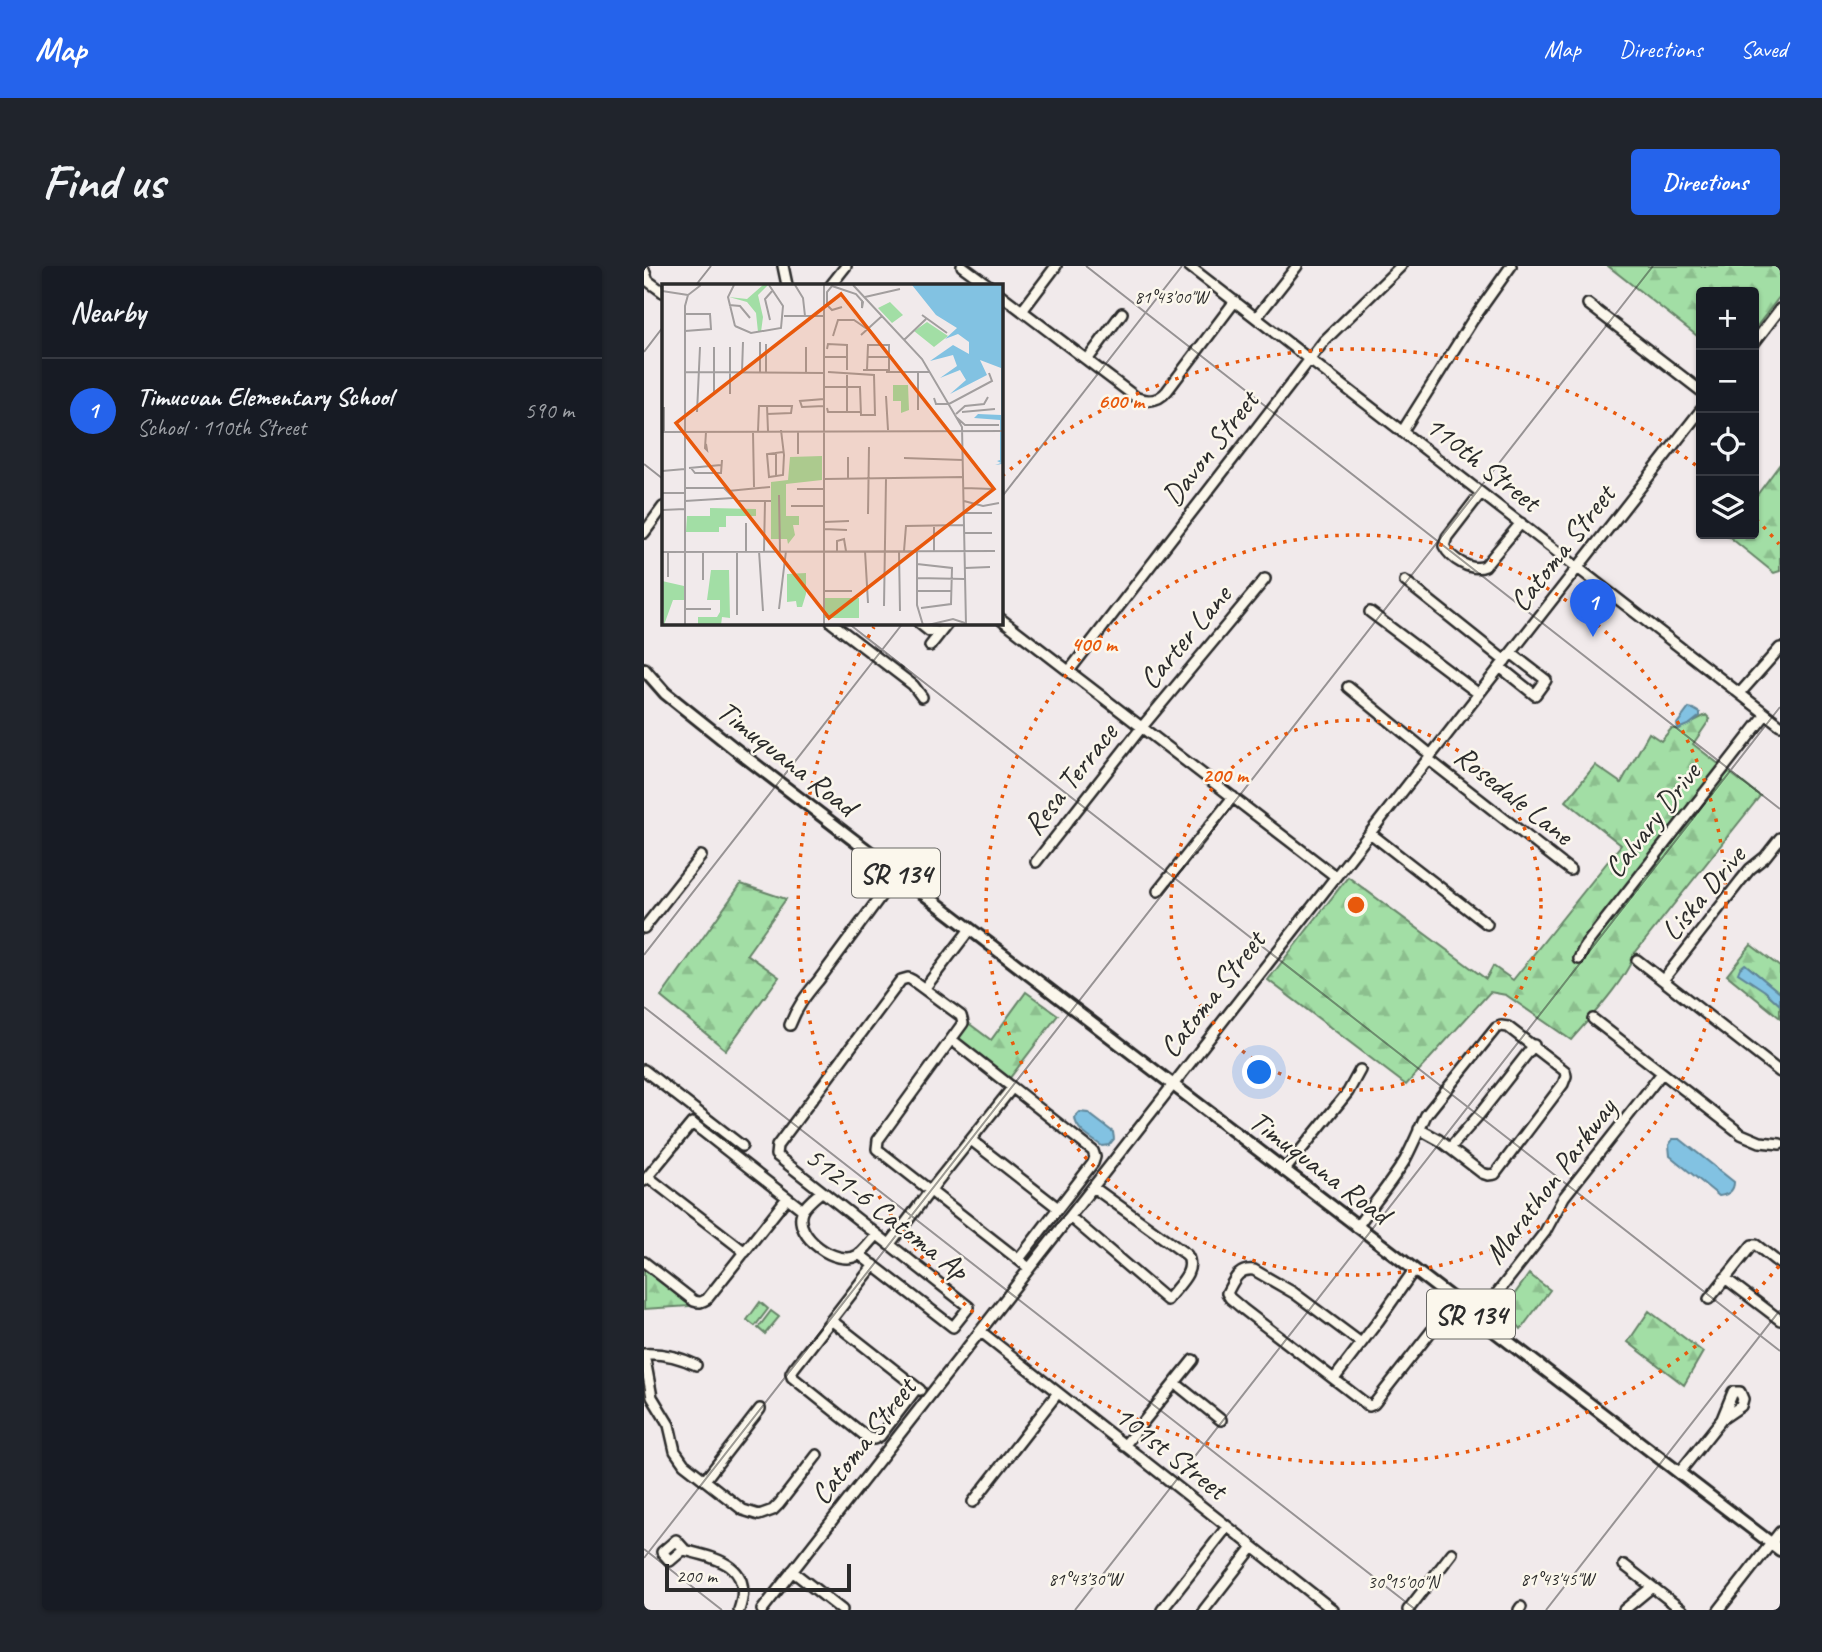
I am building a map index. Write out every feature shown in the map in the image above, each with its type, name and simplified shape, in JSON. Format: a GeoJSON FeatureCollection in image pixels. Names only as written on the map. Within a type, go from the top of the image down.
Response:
{"type":"FeatureCollection","features":[{"type":"Feature","properties":{"kind":"main road","name":"Timuquana Road"},"geometry":{"type":"LineString","coordinates":[[644,669],[665,693],[735,749],[1775,1547]]}},
{"type":"Feature","properties":{"kind":"main road","name":"Timuquana Road"},"geometry":{"type":"LineString","coordinates":[[644,683],[665,693]]}},
{"type":"Feature","properties":{"kind":"street"},"geometry":{"type":"LineString","coordinates":[[783,266],[787,284]]}},
{"type":"Feature","properties":{"kind":"street"},"geometry":{"type":"LineString","coordinates":[[832,284],[846,266]]}},
{"type":"Feature","properties":{"kind":"street"},"geometry":{"type":"LineString","coordinates":[[962,266],[987,284]]}},
{"type":"Feature","properties":{"kind":"street"},"geometry":{"type":"LineString","coordinates":[[1022,311],[1056,266]]}},
{"type":"Feature","properties":{"kind":"street","name":"110th Street"},"geometry":{"type":"LineString","coordinates":[[1189,266],[1780,725]]}},
{"type":"Feature","properties":{"kind":"street"},"geometry":{"type":"LineString","coordinates":[[1256,318],[1297,266]]}},
{"type":"Feature","properties":{"kind":"street","name":"Davon Street"},"geometry":{"type":"LineString","coordinates":[[1069,671],[1329,334],[1401,266]]}},
{"type":"Feature","properties":{"kind":"street"},"geometry":{"type":"LineString","coordinates":[[1402,432],[1510,266]]}},
{"type":"Feature","properties":{"kind":"street"},"geometry":{"type":"LineString","coordinates":[[644,270],[648,281],[662,291]]}},
{"type":"Feature","properties":{"kind":"street"},"geometry":{"type":"LineString","coordinates":[[1003,297],[1137,398],[1151,401],[1167,391],[1235,301]]}},
{"type":"Feature","properties":{"kind":"street"},"geometry":{"type":"LineString","coordinates":[[1588,304],[1696,387]]}},
{"type":"Feature","properties":{"kind":"street"},"geometry":{"type":"LineString","coordinates":[[1759,336],[1780,309]]}},
{"type":"Feature","properties":{"kind":"street"},"geometry":{"type":"LineString","coordinates":[[1087,360],[1122,313]]}},
{"type":"Feature","properties":{"kind":"street","name":"Catoma Street"},"geometry":{"type":"LineString","coordinates":[[762,1610],[1699,413]]}},
{"type":"Feature","properties":{"kind":"street"},"geometry":{"type":"LineString","coordinates":[[1482,493],[1447,537],[1444,546],[1450,555],[1474,568],[1485,566],[1521,523]]}},
{"type":"Feature","properties":{"kind":"street"},"geometry":{"type":"LineString","coordinates":[[644,533],[662,508]]}},
{"type":"Feature","properties":{"kind":"street","name":"Carter Lane"},"geometry":{"type":"LineString","coordinates":[[1142,727],[1265,579]]}},
{"type":"Feature","properties":{"kind":"street"},"geometry":{"type":"LineString","coordinates":[[1405,581],[1505,660]]}},
{"type":"Feature","properties":{"kind":"street"},"geometry":{"type":"LineString","coordinates":[[1370,612],[1479,694]]}},
{"type":"Feature","properties":{"kind":"street"},"geometry":{"type":"LineString","coordinates":[[1003,621],[1335,876]]}},
{"type":"Feature","properties":{"kind":"street"},"geometry":{"type":"LineString","coordinates":[[835,625],[913,685],[922,697]]}},
{"type":"Feature","properties":{"kind":"street"},"geometry":{"type":"LineString","coordinates":[[922,625],[929,631],[940,632]]}},
{"type":"Feature","properties":{"kind":"street"},"geometry":{"type":"LineString","coordinates":[[930,646],[946,625]]}},
{"type":"Feature","properties":{"kind":"street"},"geometry":{"type":"LineString","coordinates":[[1740,693],[1780,648]]}},
{"type":"Feature","properties":{"kind":"street","name":"Rosedale Lane"},"geometry":{"type":"LineString","coordinates":[[1348,687],[1429,757],[1570,870]]}},
{"type":"Feature","properties":{"kind":"street","name":"Calvary Drive"},"geometry":{"type":"LineString","coordinates":[[1580,959],[1585,946],[1766,713]]}},
{"type":"Feature","properties":{"kind":"street","name":"Resa Terrace"},"geometry":{"type":"LineString","coordinates":[[1036,862],[1142,727]]}},
{"type":"Feature","properties":{"kind":"street"},"geometry":{"type":"LineString","coordinates":[[1158,891],[1233,797]]}},
{"type":"Feature","properties":{"kind":"street"},"geometry":{"type":"LineString","coordinates":[[1370,833],[1487,923]]}},
{"type":"Feature","properties":{"kind":"street","name":"Liska Drive"},"geometry":{"type":"LineString","coordinates":[[1663,980],[1750,869],[1765,857],[1780,838]]}},
{"type":"Feature","properties":{"kind":"street"},"geometry":{"type":"LineString","coordinates":[[644,928],[701,856]]}},
{"type":"Feature","properties":{"kind":"street"},"geometry":{"type":"LineString","coordinates":[[790,1024],[806,994],[897,874]]}},
{"type":"Feature","properties":{"kind":"street"},"geometry":{"type":"LineString","coordinates":[[924,989],[970,929]]}},
{"type":"Feature","properties":{"kind":"street"},"geometry":{"type":"LineString","coordinates":[[1637,960],[1780,1072]]}},
{"type":"Feature","properties":{"kind":"street","name":"5121-6 Catoma Ap"},"geometry":{"type":"LineString","coordinates":[[874,1265],[953,1327],[969,1307],[779,1158],[776,1155],[777,1146],[901,980],[908,978],[961,1016],[962,1026],[878,1140],[876,1144],[879,1152],[1030,1268]]}},
{"type":"Feature","properties":{"kind":"street"},"geometry":{"type":"LineString","coordinates":[[1593,1019],[1741,1135],[1760,1142],[1780,1144]]}},
{"type":"Feature","properties":{"kind":"street"},"geometry":{"type":"LineString","coordinates":[[1357,1227],[1405,1160],[1419,1129],[1426,1115],[1496,1028],[1508,1027],[1565,1071],[1565,1080],[1495,1174],[1482,1172],[1419,1129]]}},
{"type":"Feature","properties":{"kind":"street"},"geometry":{"type":"LineString","coordinates":[[952,1040],[1093,1151],[1095,1157],[1019,1259]]}},
{"type":"Feature","properties":{"kind":"street"},"geometry":{"type":"LineString","coordinates":[[1450,1148],[1534,1045]]}},
{"type":"Feature","properties":{"kind":"street"},"geometry":{"type":"LineString","coordinates":[[644,1070],[742,1146]]}},
{"type":"Feature","properties":{"kind":"street"},"geometry":{"type":"LineString","coordinates":[[1284,1171],[1348,1092],[1360,1070]]}},
{"type":"Feature","properties":{"kind":"street","name":"Marathon Parkway"},"geometry":{"type":"LineString","coordinates":[[1477,1319],[1545,1233],[1564,1197],[1662,1073]]}},
{"type":"Feature","properties":{"kind":"street"},"geometry":{"type":"LineString","coordinates":[[889,1245],[1012,1088]]}},
{"type":"Feature","properties":{"kind":"street"},"geometry":{"type":"LineString","coordinates":[[745,1252],[646,1179],[692,1123],[803,1210]]}},
{"type":"Feature","properties":{"kind":"street"},"geometry":{"type":"LineString","coordinates":[[971,1140],[1058,1208]]}},
{"type":"Feature","properties":{"kind":"street"},"geometry":{"type":"LineString","coordinates":[[1070,1217],[1167,1300],[1189,1271],[1191,1261],[1188,1255],[1093,1187]]}},
{"type":"Feature","properties":{"kind":"street"},"geometry":{"type":"LineString","coordinates":[[821,1192],[803,1210],[803,1226],[814,1244],[839,1257],[847,1258],[859,1254],[877,1235]]}},
{"type":"Feature","properties":{"kind":"street"},"geometry":{"type":"LineString","coordinates":[[644,1262],[698,1303],[707,1299],[787,1198]]}},
{"type":"Feature","properties":{"kind":"street"},"geometry":{"type":"LineString","coordinates":[[1709,1298],[1752,1245],[1756,1245],[1780,1264]]}},
{"type":"Feature","properties":{"kind":"street"},"geometry":{"type":"LineString","coordinates":[[859,1254],[874,1265],[792,1373],[793,1377],[868,1438],[874,1440],[917,1388]]}},
{"type":"Feature","properties":{"kind":"street"},"geometry":{"type":"LineString","coordinates":[[1361,1343],[1294,1293],[1254,1270],[1244,1270],[1236,1277],[1227,1293],[1369,1406],[1372,1406],[1455,1301]]}},
{"type":"Feature","properties":{"kind":"street"},"geometry":{"type":"LineString","coordinates":[[1334,1379],[1414,1270]]}},
{"type":"Feature","properties":{"kind":"street"},"geometry":{"type":"LineString","coordinates":[[1725,1278],[1780,1320]]}},
{"type":"Feature","properties":{"kind":"street"},"geometry":{"type":"LineString","coordinates":[[831,1320],[929,1397]]}},
{"type":"Feature","properties":{"kind":"street","name":"101st Street"},"geometry":{"type":"LineString","coordinates":[[980,1331],[1327,1608]]}},
{"type":"Feature","properties":{"kind":"street"},"geometry":{"type":"LineString","coordinates":[[696,1365],[667,1354],[644,1354],[652,1397],[669,1425],[675,1451],[684,1464],[743,1510],[766,1518],[817,1455]]}},
{"type":"Feature","properties":{"kind":"street"},"geometry":{"type":"LineString","coordinates":[[1124,1446],[1193,1360]]}},
{"type":"Feature","properties":{"kind":"street"},"geometry":{"type":"LineString","coordinates":[[1175,1383],[1221,1420]]}},
{"type":"Feature","properties":{"kind":"street"},"geometry":{"type":"LineString","coordinates":[[973,1502],[1057,1394]]}},
{"type":"Feature","properties":{"kind":"street"},"geometry":{"type":"LineString","coordinates":[[705,1480],[760,1409]]}},
{"type":"Feature","properties":{"kind":"street"},"geometry":{"type":"LineString","coordinates":[[1679,1473],[1722,1419]]}},
{"type":"Feature","properties":{"kind":"street"},"geometry":{"type":"LineString","coordinates":[[1162,1610],[1227,1527]]}},
{"type":"Feature","properties":{"kind":"street"},"geometry":{"type":"LineString","coordinates":[[1719,1610],[1775,1547],[1780,1532]]}},
{"type":"Feature","properties":{"kind":"street"},"geometry":{"type":"LineString","coordinates":[[1204,1610],[1253,1547]]}},
{"type":"Feature","properties":{"kind":"street"},"geometry":{"type":"LineString","coordinates":[[684,1549],[718,1559],[735,1571],[743,1588],[739,1610]]}},
{"type":"Feature","properties":{"kind":"street"},"geometry":{"type":"LineString","coordinates":[[1408,1610],[1452,1553]]}},
{"type":"Feature","properties":{"kind":"street"},"geometry":{"type":"LineString","coordinates":[[1624,1564],[1682,1610]]}},
{"type":"Feature","properties":{"kind":"street"},"geometry":{"type":"LineString","coordinates":[[792,1571],[842,1610]]}},
{"type":"Feature","properties":{"kind":"street"},"geometry":{"type":"LineString","coordinates":[[1624,1610],[1652,1587]]}},
{"type":"Feature","properties":{"kind":"green space"},"geometry":{"type":"Polygon","coordinates":[[[1608,266],[1780,266],[1780,296],[1759,323],[1759,287],[1696,287],[1696,335],[1608,266]]]}},
{"type":"Feature","properties":{"kind":"green space"},"geometry":{"type":"Polygon","coordinates":[[[1780,464],[1780,571],[1774,573],[1732,539],[1759,539],[1759,492],[1780,464]]]}},
{"type":"Feature","properties":{"kind":"green space"},"geometry":{"type":"Polygon","coordinates":[[[1706,715],[1710,719],[1693,744],[1760,796],[1635,953],[1624,975],[1607,998],[1571,1040],[1506,995],[1490,992],[1406,1085],[1268,980],[1348,877],[1486,979],[1493,966],[1513,980],[1621,845],[1566,801],[1595,765],[1621,783],[1649,733],[1661,741],[1671,729],[1678,729],[1706,715]]]}},
{"type":"Feature","properties":{"kind":"green space"},"geometry":{"type":"Polygon","coordinates":[[[741,884],[786,899],[747,954],[779,977],[726,1050],[661,997],[741,884]]]}},
{"type":"Feature","properties":{"kind":"green space"},"geometry":{"type":"Polygon","coordinates":[[[1751,945],[1780,967],[1780,993],[1745,964],[1765,991],[1780,1005],[1780,1018],[1727,975],[1751,945]]]}},
{"type":"Feature","properties":{"kind":"green space"},"geometry":{"type":"Polygon","coordinates":[[[1026,992],[1058,1015],[1009,1079],[958,1039],[967,1022],[991,1040],[1026,992]]]}},
{"type":"Feature","properties":{"kind":"green space"},"geometry":{"type":"Polygon","coordinates":[[[644,1269],[691,1306],[644,1309],[644,1269]]]}},
{"type":"Feature","properties":{"kind":"green space"},"geometry":{"type":"Polygon","coordinates":[[[1529,1274],[1550,1290],[1521,1329],[1504,1309],[1529,1274]]]}},
{"type":"Feature","properties":{"kind":"green space"},"geometry":{"type":"Polygon","coordinates":[[[760,1302],[768,1309],[755,1326],[747,1320],[760,1302]]]}},
{"type":"Feature","properties":{"kind":"green space"},"geometry":{"type":"Polygon","coordinates":[[[771,1311],[779,1317],[765,1334],[758,1328],[771,1311]]]}},
{"type":"Feature","properties":{"kind":"green space"},"geometry":{"type":"Polygon","coordinates":[[[1649,1311],[1703,1352],[1684,1385],[1628,1342],[1649,1311]]]}},
{"type":"Feature","properties":{"kind":"water"},"geometry":{"type":"Polygon","coordinates":[[[1689,708],[1700,713],[1700,716],[1678,729],[1677,724],[1689,708]]]}},
{"type":"Feature","properties":{"kind":"water"},"geometry":{"type":"Polygon","coordinates":[[[1745,964],[1780,993],[1780,1005],[1738,973],[1745,964]]]}},
{"type":"Feature","properties":{"kind":"water"},"geometry":{"type":"Polygon","coordinates":[[[1080,1112],[1088,1113],[1113,1132],[1114,1139],[1109,1145],[1102,1146],[1081,1130],[1075,1117],[1080,1112]]]}},
{"type":"Feature","properties":{"kind":"water"},"geometry":{"type":"Polygon","coordinates":[[[1673,1139],[1680,1139],[1734,1182],[1732,1190],[1719,1196],[1670,1156],[1669,1145],[1673,1139]]]}},
{"type":"Feature","properties":{"kind":"place","name":"Timucuan Elementary School"},"geometry":{"type":"Point","coordinates":[1593,637]}}]}
